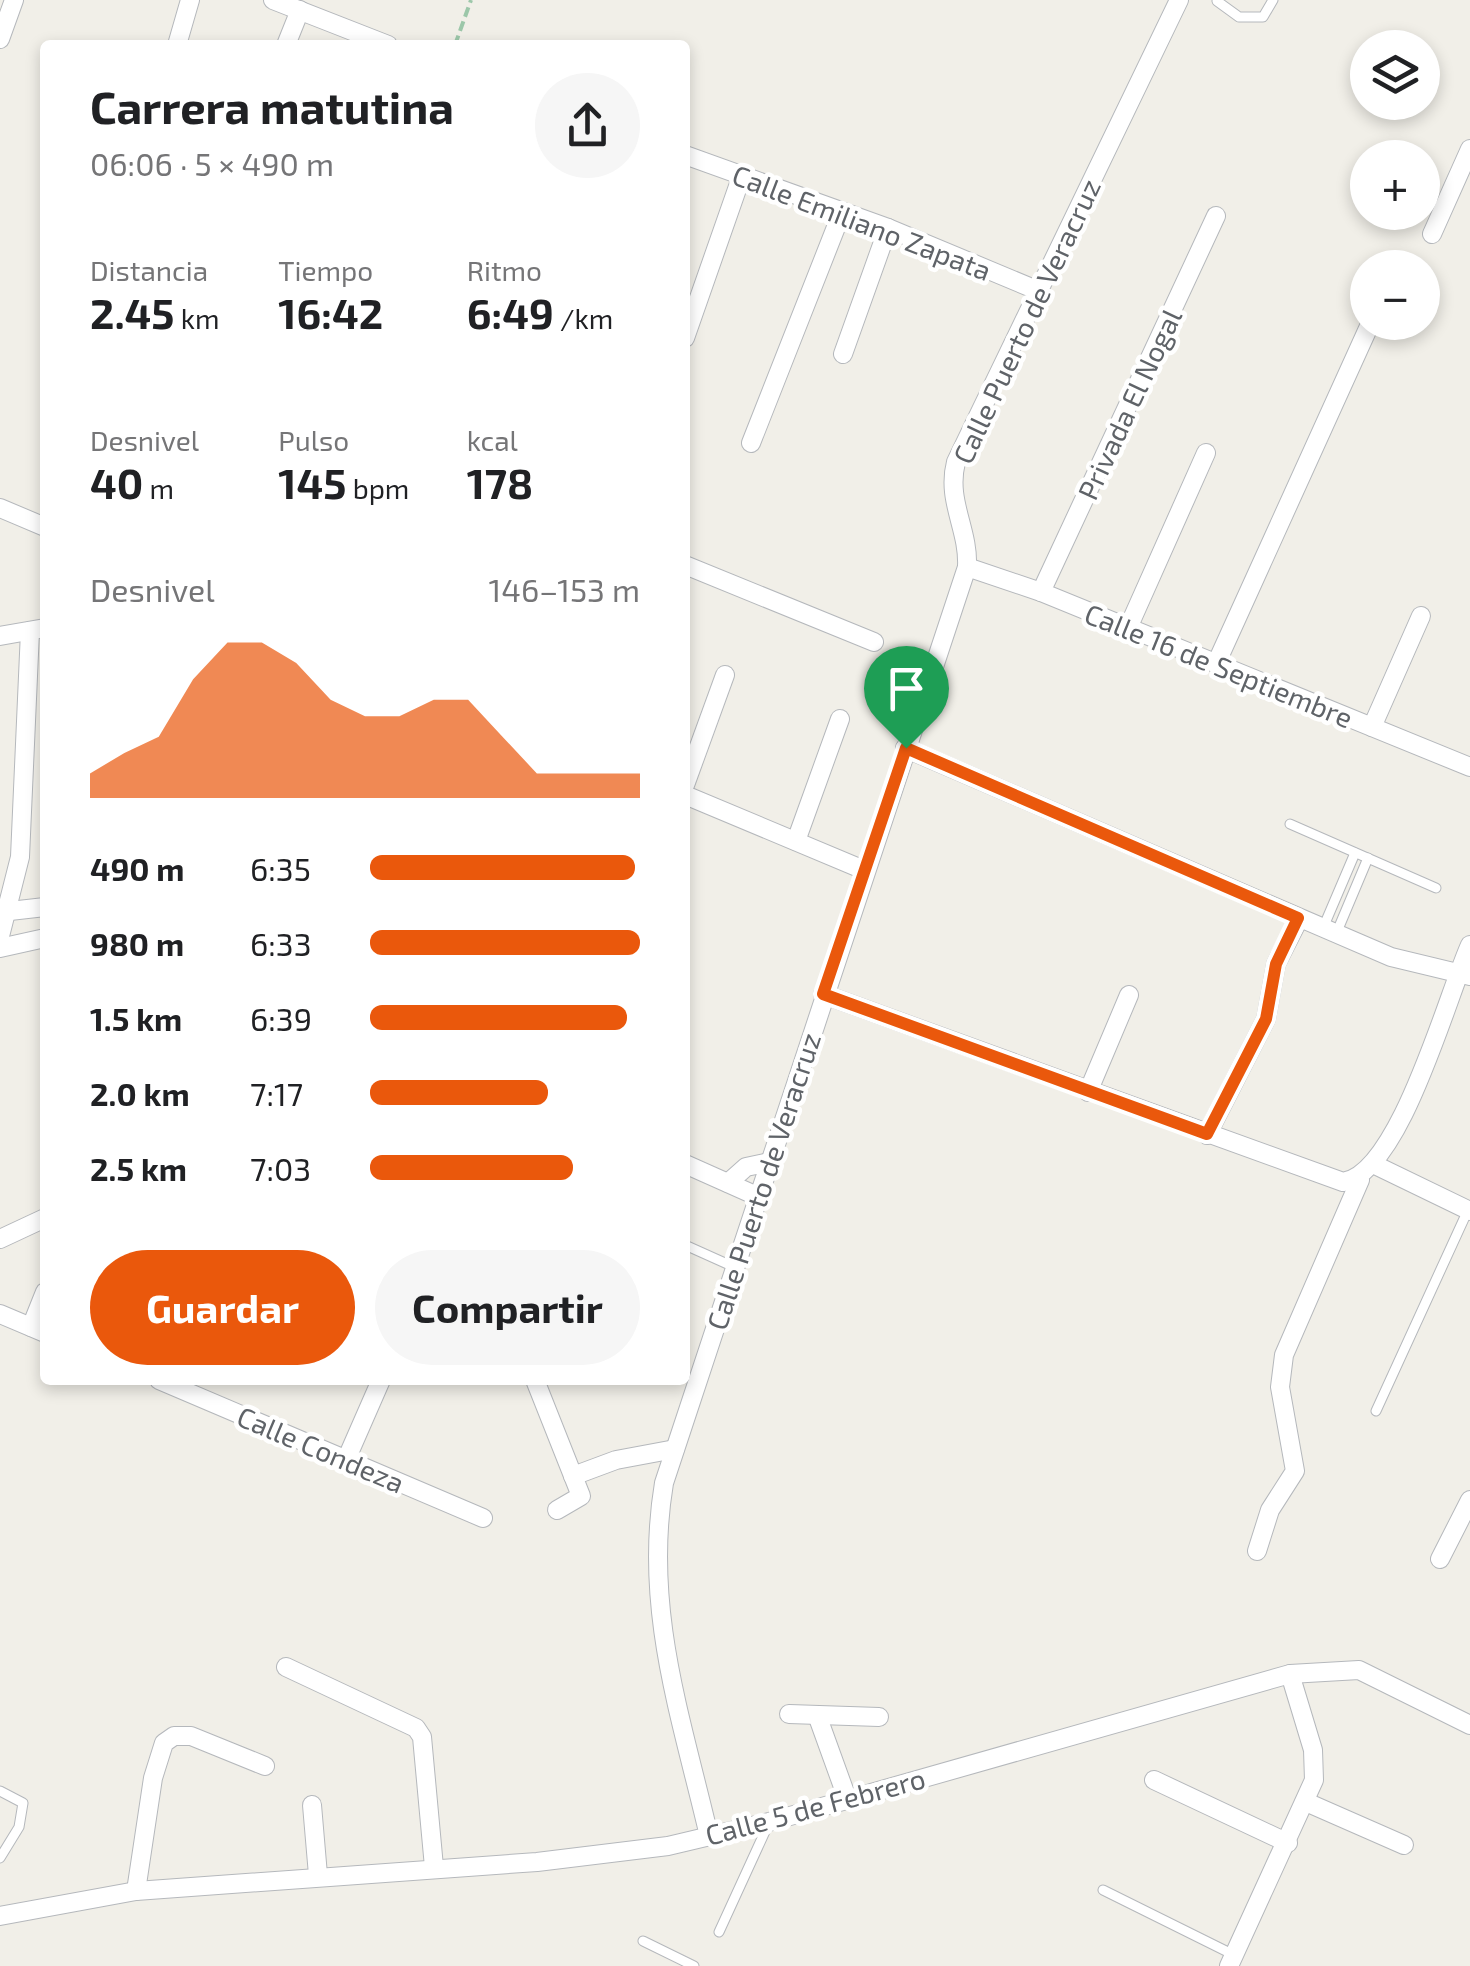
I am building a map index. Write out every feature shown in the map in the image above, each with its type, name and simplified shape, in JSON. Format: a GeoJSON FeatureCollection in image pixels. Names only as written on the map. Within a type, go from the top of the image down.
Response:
{"type":"FeatureCollection","features":[{"type":"Feature","properties":{"kind":"street"},"geometry":{"type":"LineString","coordinates":[[0,39],[14,0]]}},
{"type":"Feature","properties":{"kind":"street"},"geometry":{"type":"LineString","coordinates":[[178,40],[190,0]]}},
{"type":"Feature","properties":{"kind":"street"},"geometry":{"type":"LineString","coordinates":[[272,0],[306,8],[377,40]]}},
{"type":"Feature","properties":{"kind":"street","name":"Calle Puerto de Veracruz"},"geometry":{"type":"LineString","coordinates":[[710,1836],[660,1636],[658,1523],[674,1449],[966,567],[966,546],[951,494],[953,474],[1179,0]]}},
{"type":"Feature","properties":{"kind":"street"},"geometry":{"type":"LineString","coordinates":[[289,40],[306,8]]}},
{"type":"Feature","properties":{"kind":"street"},"geometry":{"type":"LineString","coordinates":[[1432,234],[1470,148]]}},
{"type":"Feature","properties":{"kind":"street","name":"Calle Emiliano Zapata"},"geometry":{"type":"LineString","coordinates":[[690,156],[888,228],[1039,291]]}},
{"type":"Feature","properties":{"kind":"street"},"geometry":{"type":"LineString","coordinates":[[690,324],[742,176]]}},
{"type":"Feature","properties":{"kind":"street"},"geometry":{"type":"LineString","coordinates":[[751,442],[842,212]]}},
{"type":"Feature","properties":{"kind":"street","name":"Privada El Nogal"},"geometry":{"type":"LineString","coordinates":[[1041,592],[1216,216]]}},
{"type":"Feature","properties":{"kind":"street"},"geometry":{"type":"LineString","coordinates":[[843,354],[888,228]]}},
{"type":"Feature","properties":{"kind":"street"},"geometry":{"type":"LineString","coordinates":[[1216,664],[1363,340]]}},
{"type":"Feature","properties":{"kind":"street"},"geometry":{"type":"LineString","coordinates":[[1128,628],[1206,453]]}},
{"type":"Feature","properties":{"kind":"street"},"geometry":{"type":"LineString","coordinates":[[0,508],[40,524]]}},
{"type":"Feature","properties":{"kind":"street","name":"Calle 16 de Septiembre"},"geometry":{"type":"LineString","coordinates":[[966,567],[1041,592],[1470,767]]}},
{"type":"Feature","properties":{"kind":"street"},"geometry":{"type":"LineString","coordinates":[[690,568],[874,642]]}},
{"type":"Feature","properties":{"kind":"street"},"geometry":{"type":"LineString","coordinates":[[1372,727],[1421,616]]}},
{"type":"Feature","properties":{"kind":"street"},"geometry":{"type":"LineString","coordinates":[[0,636],[38,630],[20,858],[0,936]]}},
{"type":"Feature","properties":{"kind":"street"},"geometry":{"type":"LineString","coordinates":[[690,770],[725,675]]}},
{"type":"Feature","properties":{"kind":"street"},"geometry":{"type":"LineString","coordinates":[[796,842],[840,719]]}},
{"type":"Feature","properties":{"kind":"street"},"geometry":{"type":"LineString","coordinates":[[906,748],[1407,963],[1464,973]]}},
{"type":"Feature","properties":{"kind":"street"},"geometry":{"type":"LineString","coordinates":[[690,797],[864,870]]}},
{"type":"Feature","properties":{"kind":"street"},"geometry":{"type":"LineString","coordinates":[[4,912],[40,908]]}},
{"type":"Feature","properties":{"kind":"street"},"geometry":{"type":"LineString","coordinates":[[1207,1134],[1266,1019],[1276,964],[1298,918]]}},
{"type":"Feature","properties":{"kind":"street"},"geometry":{"type":"LineString","coordinates":[[0,948],[40,939]]}},
{"type":"Feature","properties":{"kind":"street"},"geometry":{"type":"LineString","coordinates":[[1258,1551],[1270,1510],[1295,1471],[1280,1387],[1284,1355],[1360,1180],[1375,1165],[1432,1049],[1464,973],[1470,945]]}},
{"type":"Feature","properties":{"kind":"street","name":"Calle Puerto de Veracruz"},"geometry":{"type":"LineString","coordinates":[[823,994],[1335,1180],[1360,1180]]}},
{"type":"Feature","properties":{"kind":"street"},"geometry":{"type":"LineString","coordinates":[[1088,1092],[1129,995]]}},
{"type":"Feature","properties":{"kind":"street"},"geometry":{"type":"LineString","coordinates":[[728,1183],[746,1166],[770,1162]]}},
{"type":"Feature","properties":{"kind":"street"},"geometry":{"type":"LineString","coordinates":[[1375,1165],[1469,1210]]}},
{"type":"Feature","properties":{"kind":"street"},"geometry":{"type":"LineString","coordinates":[[690,1166],[758,1198]]}},
{"type":"Feature","properties":{"kind":"street"},"geometry":{"type":"LineString","coordinates":[[0,1239],[40,1220]]}},
{"type":"Feature","properties":{"kind":"street"},"geometry":{"type":"LineString","coordinates":[[0,1314],[38,1330]]}},
{"type":"Feature","properties":{"kind":"street"},"geometry":{"type":"LineString","coordinates":[[346,1460],[379,1385]]}},
{"type":"Feature","properties":{"kind":"street"},"geometry":{"type":"LineString","coordinates":[[541,1385],[581,1496],[557,1510]]}},
{"type":"Feature","properties":{"kind":"street","name":"Calle Condeza"},"geometry":{"type":"LineString","coordinates":[[194,1387],[346,1460],[483,1518]]}},
{"type":"Feature","properties":{"kind":"street"},"geometry":{"type":"LineString","coordinates":[[573,1476],[599,1464],[674,1449]]}},
{"type":"Feature","properties":{"kind":"street"},"geometry":{"type":"LineString","coordinates":[[1440,1559],[1470,1500]]}},
{"type":"Feature","properties":{"kind":"street"},"geometry":{"type":"LineString","coordinates":[[286,1667],[416,1728],[422,1737],[434,1867]]}},
{"type":"Feature","properties":{"kind":"street","name":"Calle 5 de Febrero"},"geometry":{"type":"LineString","coordinates":[[0,1916],[136,1891],[627,1852],[770,1822],[1290,1674],[1359,1670],[1470,1724]]}},
{"type":"Feature","properties":{"kind":"street"},"geometry":{"type":"LineString","coordinates":[[1231,1961],[1306,1802],[1316,1766],[1290,1674]]}},
{"type":"Feature","properties":{"kind":"street"},"geometry":{"type":"LineString","coordinates":[[789,1714],[880,1717]]}},
{"type":"Feature","properties":{"kind":"street"},"geometry":{"type":"LineString","coordinates":[[817,1715],[847,1798]]}},
{"type":"Feature","properties":{"kind":"street"},"geometry":{"type":"LineString","coordinates":[[136,1891],[158,1752],[174,1736],[191,1736],[265,1766]]}},
{"type":"Feature","properties":{"kind":"street"},"geometry":{"type":"LineString","coordinates":[[1154,1780],[1288,1843]]}},
{"type":"Feature","properties":{"kind":"street"},"geometry":{"type":"LineString","coordinates":[[1306,1802],[1404,1846]]}},
{"type":"Feature","properties":{"kind":"street"},"geometry":{"type":"LineString","coordinates":[[312,1806],[318,1875]]}},
{"type":"Feature","properties":{"kind":"lane"},"geometry":{"type":"LineString","coordinates":[[1218,1],[1239,18],[1263,17],[1272,0]]}},
{"type":"Feature","properties":{"kind":"lane"},"geometry":{"type":"LineString","coordinates":[[1290,824],[1436,888]]}},
{"type":"Feature","properties":{"kind":"lane"},"geometry":{"type":"LineString","coordinates":[[1329,931],[1354,853]]}},
{"type":"Feature","properties":{"kind":"lane"},"geometry":{"type":"LineString","coordinates":[[1329,931],[1368,858]]}},
{"type":"Feature","properties":{"kind":"lane"},"geometry":{"type":"LineString","coordinates":[[1376,1411],[1469,1210]]}},
{"type":"Feature","properties":{"kind":"lane"},"geometry":{"type":"LineString","coordinates":[[690,1247],[737,1268]]}},
{"type":"Feature","properties":{"kind":"lane"},"geometry":{"type":"LineString","coordinates":[[0,1792],[24,1803],[18,1827],[0,1858]]}},
{"type":"Feature","properties":{"kind":"lane"},"geometry":{"type":"LineString","coordinates":[[719,1932],[770,1822]]}},
{"type":"Feature","properties":{"kind":"lane"},"geometry":{"type":"LineString","coordinates":[[1103,1890],[1231,1961]]}},
{"type":"Feature","properties":{"kind":"lane"},"geometry":{"type":"LineString","coordinates":[[643,1941],[694,1966]]}},
{"type":"Feature","properties":{"kind":"path"},"geometry":{"type":"LineString","coordinates":[[457,40],[471,0]]}},
{"type":"Feature","properties":{"kind":"route"},"geometry":{"type":"LineString","coordinates":[[906,748],[1298,918],[1276,964],[1266,1019],[1207,1134],[823,994],[906,748]]}}]}
